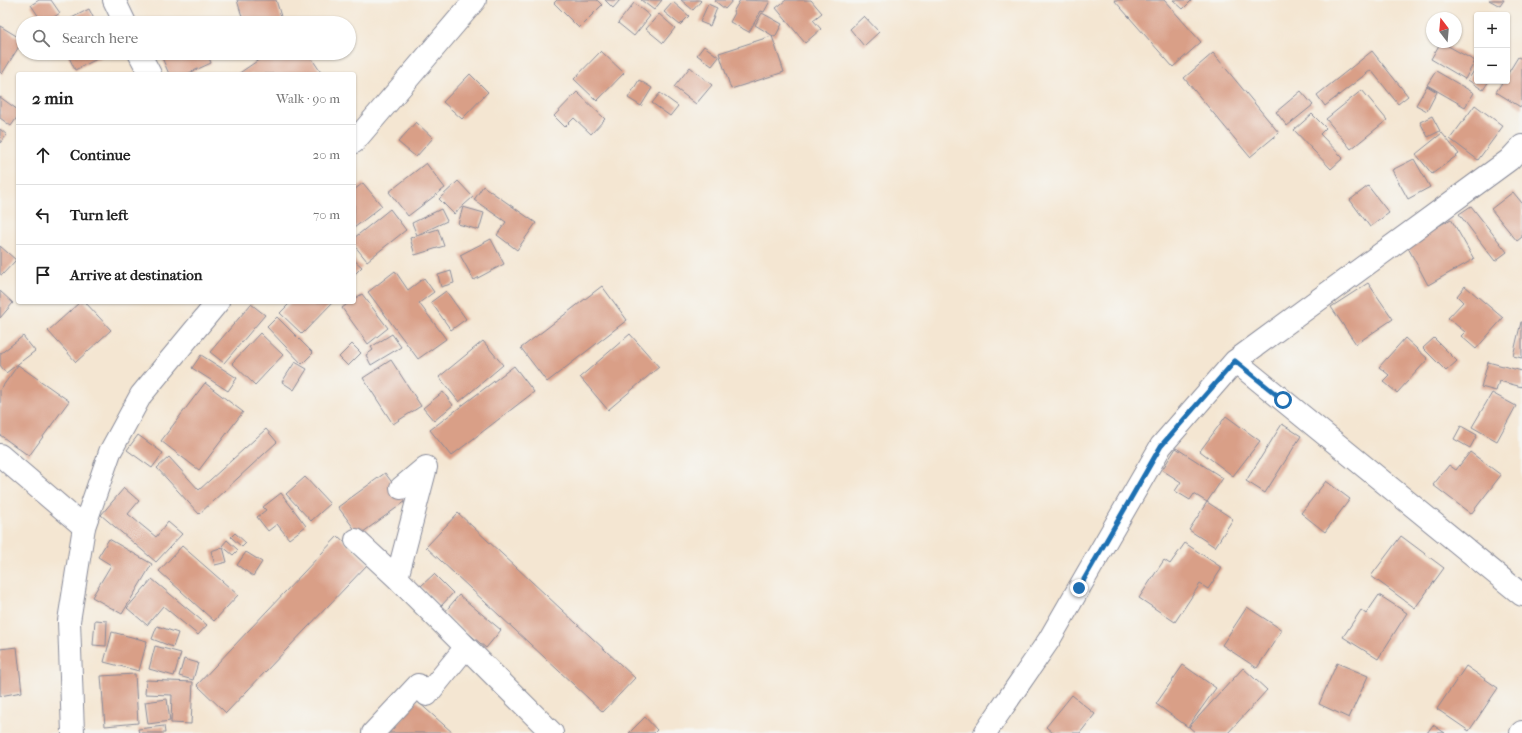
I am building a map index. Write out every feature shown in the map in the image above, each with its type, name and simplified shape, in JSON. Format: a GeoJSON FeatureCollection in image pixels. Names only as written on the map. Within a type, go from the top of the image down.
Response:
{"type":"FeatureCollection","features":[{"type":"Feature","properties":{"kind":"street"},"geometry":{"type":"LineString","coordinates":[[114,0],[122,16]]}},
{"type":"Feature","properties":{"kind":"street"},"geometry":{"type":"LineString","coordinates":[[356,140],[475,0]]}},
{"type":"Feature","properties":{"kind":"street"},"geometry":{"type":"LineString","coordinates":[[143,60],[149,72]]}},
{"type":"Feature","properties":{"kind":"street"},"geometry":{"type":"LineString","coordinates":[[985,733],[1049,640],[1161,446],[1235,361],[1518,158]]}},
{"type":"Feature","properties":{"kind":"street"},"geometry":{"type":"LineString","coordinates":[[74,733],[69,621],[84,527],[110,452],[141,395],[216,304]]}},
{"type":"Feature","properties":{"kind":"street"},"geometry":{"type":"LineString","coordinates":[[1235,361],[1522,595]]}},
{"type":"Feature","properties":{"kind":"street"},"geometry":{"type":"LineString","coordinates":[[0,455],[84,527]]}},
{"type":"Feature","properties":{"kind":"street"},"geometry":{"type":"LineString","coordinates":[[396,578],[426,467],[401,488]]}},
{"type":"Feature","properties":{"kind":"street"},"geometry":{"type":"LineString","coordinates":[[356,540],[552,733]]}},
{"type":"Feature","properties":{"kind":"street"},"geometry":{"type":"LineString","coordinates":[[373,733],[418,684],[427,695],[466,647]]}},
{"type":"Feature","properties":{"kind":"building"},"geometry":{"type":"Polygon","coordinates":[[[39,0],[51,0],[60,13],[56,16],[38,16],[31,5],[39,0]]]}},
{"type":"Feature","properties":{"kind":"building"},"geometry":{"type":"Polygon","coordinates":[[[237,0],[276,0],[281,16],[242,16],[237,0]]]}},
{"type":"Feature","properties":{"kind":"building"},"geometry":{"type":"Polygon","coordinates":[[[557,0],[597,0],[602,5],[579,28],[554,3],[557,0]]]}},
{"type":"Feature","properties":{"kind":"building"},"geometry":{"type":"Polygon","coordinates":[[[605,0],[620,0],[613,8],[605,0]]]}},
{"type":"Feature","properties":{"kind":"building"},"geometry":{"type":"Polygon","coordinates":[[[641,0],[662,0],[654,10],[641,0]]]}},
{"type":"Feature","properties":{"kind":"building"},"geometry":{"type":"Polygon","coordinates":[[[681,0],[700,0],[701,1],[693,10],[681,0]]]}},
{"type":"Feature","properties":{"kind":"building"},"geometry":{"type":"Polygon","coordinates":[[[733,0],[725,9],[715,1],[733,0]]]}},
{"type":"Feature","properties":{"kind":"building"},"geometry":{"type":"Polygon","coordinates":[[[740,0],[770,1],[764,12],[761,11],[749,32],[730,22],[735,13],[733,12],[740,0]]]}},
{"type":"Feature","properties":{"kind":"building"},"geometry":{"type":"Polygon","coordinates":[[[786,0],[811,0],[822,13],[813,20],[821,29],[805,43],[776,8],[786,0]]]}},
{"type":"Feature","properties":{"kind":"building"},"geometry":{"type":"Polygon","coordinates":[[[1114,0],[1164,0],[1201,42],[1173,67],[1114,0]]]}},
{"type":"Feature","properties":{"kind":"building"},"geometry":{"type":"Polygon","coordinates":[[[1173,0],[1192,0],[1183,9],[1173,0]]]}},
{"type":"Feature","properties":{"kind":"building"},"geometry":{"type":"Polygon","coordinates":[[[1489,0],[1504,0],[1500,6],[1489,0]]]}},
{"type":"Feature","properties":{"kind":"building"},"geometry":{"type":"Polygon","coordinates":[[[673,2],[689,16],[680,25],[664,12],[673,2]]]}},
{"type":"Feature","properties":{"kind":"building"},"geometry":{"type":"Polygon","coordinates":[[[634,3],[650,16],[634,36],[618,23],[634,3]]]}},
{"type":"Feature","properties":{"kind":"building"},"geometry":{"type":"Polygon","coordinates":[[[708,4],[717,8],[710,26],[700,22],[708,4]]]}},
{"type":"Feature","properties":{"kind":"building"},"geometry":{"type":"Polygon","coordinates":[[[89,9],[92,16],[76,16],[89,9]]]}},
{"type":"Feature","properties":{"kind":"building"},"geometry":{"type":"Polygon","coordinates":[[[762,13],[782,24],[775,37],[755,25],[762,13]]]}},
{"type":"Feature","properties":{"kind":"building"},"geometry":{"type":"Polygon","coordinates":[[[659,14],[675,28],[663,43],[646,29],[659,14]]]}},
{"type":"Feature","properties":{"kind":"building"},"geometry":{"type":"Polygon","coordinates":[[[864,16],[879,32],[864,46],[850,29],[864,16]]]}},
{"type":"Feature","properties":{"kind":"building"},"geometry":{"type":"Polygon","coordinates":[[[0,26],[16,36],[16,51],[2,74],[0,72],[0,26]]]}},
{"type":"Feature","properties":{"kind":"building"},"geometry":{"type":"Polygon","coordinates":[[[772,36],[784,72],[731,89],[719,53],[772,36]]]}},
{"type":"Feature","properties":{"kind":"building"},"geometry":{"type":"Polygon","coordinates":[[[704,46],[719,57],[712,66],[697,55],[704,46]]]}},
{"type":"Feature","properties":{"kind":"building"},"geometry":{"type":"Polygon","coordinates":[[[1437,48],[1452,48],[1474,60],[1474,63],[1465,79],[1431,59],[1437,48]]]}},
{"type":"Feature","properties":{"kind":"building"},"geometry":{"type":"Polygon","coordinates":[[[601,51],[624,73],[597,101],[574,79],[601,51]]]}},
{"type":"Feature","properties":{"kind":"building"},"geometry":{"type":"Polygon","coordinates":[[[1372,51],[1408,96],[1398,104],[1371,70],[1325,106],[1317,95],[1372,51]]]}},
{"type":"Feature","properties":{"kind":"building"},"geometry":{"type":"Polygon","coordinates":[[[1213,53],[1279,133],[1250,157],[1184,78],[1213,53]]]}},
{"type":"Feature","properties":{"kind":"building"},"geometry":{"type":"Polygon","coordinates":[[[1518,57],[1522,59],[1522,108],[1496,92],[1501,84],[1510,84],[1510,70],[1518,57]]]}},
{"type":"Feature","properties":{"kind":"building"},"geometry":{"type":"Polygon","coordinates":[[[70,60],[95,60],[75,70],[70,60]]]}},
{"type":"Feature","properties":{"kind":"building"},"geometry":{"type":"Polygon","coordinates":[[[163,60],[210,60],[211,63],[191,72],[168,72],[163,60]]]}},
{"type":"Feature","properties":{"kind":"building"},"geometry":{"type":"Polygon","coordinates":[[[259,60],[313,60],[321,72],[241,72],[259,60]]]}},
{"type":"Feature","properties":{"kind":"building"},"geometry":{"type":"Polygon","coordinates":[[[690,67],[712,85],[696,104],[674,87],[690,67]]]}},
{"type":"Feature","properties":{"kind":"building"},"geometry":{"type":"Polygon","coordinates":[[[1436,71],[1474,93],[1465,107],[1427,85],[1436,71]]]}},
{"type":"Feature","properties":{"kind":"building"},"geometry":{"type":"Polygon","coordinates":[[[1474,71],[1474,84],[1468,80],[1474,71]]]}},
{"type":"Feature","properties":{"kind":"building"},"geometry":{"type":"Polygon","coordinates":[[[470,74],[488,92],[462,119],[443,102],[470,74]]]}},
{"type":"Feature","properties":{"kind":"building"},"geometry":{"type":"Polygon","coordinates":[[[639,80],[652,88],[641,106],[628,98],[639,80]]]}},
{"type":"Feature","properties":{"kind":"building"},"geometry":{"type":"Polygon","coordinates":[[[1474,84],[1487,84],[1483,90],[1474,84]]]}},
{"type":"Feature","properties":{"kind":"building"},"geometry":{"type":"Polygon","coordinates":[[[1427,86],[1437,92],[1427,111],[1416,105],[1427,86]]]}},
{"type":"Feature","properties":{"kind":"building"},"geometry":{"type":"Polygon","coordinates":[[[1362,90],[1387,120],[1351,149],[1326,119],[1362,90]]]}},
{"type":"Feature","properties":{"kind":"building"},"geometry":{"type":"Polygon","coordinates":[[[1301,91],[1313,105],[1287,126],[1276,112],[1301,91]]]}},
{"type":"Feature","properties":{"kind":"building"},"geometry":{"type":"Polygon","coordinates":[[[577,92],[605,119],[591,134],[574,118],[565,127],[554,116],[577,92]]]}},
{"type":"Feature","properties":{"kind":"building"},"geometry":{"type":"Polygon","coordinates":[[[660,93],[678,106],[670,116],[652,103],[660,93]]]}},
{"type":"Feature","properties":{"kind":"building"},"geometry":{"type":"Polygon","coordinates":[[[0,97],[16,109],[16,119],[11,126],[0,118],[0,97]]]}},
{"type":"Feature","properties":{"kind":"building"},"geometry":{"type":"Polygon","coordinates":[[[1475,105],[1503,126],[1478,160],[1450,139],[1475,105]]]}},
{"type":"Feature","properties":{"kind":"building"},"geometry":{"type":"Polygon","coordinates":[[[1312,114],[1326,128],[1320,134],[1343,158],[1331,169],[1294,130],[1312,114]]]}},
{"type":"Feature","properties":{"kind":"building"},"geometry":{"type":"Polygon","coordinates":[[[1432,116],[1440,131],[1428,137],[1420,122],[1432,116]]]}},
{"type":"Feature","properties":{"kind":"building"},"geometry":{"type":"Polygon","coordinates":[[[416,122],[433,138],[416,157],[398,142],[416,122]]]}},
{"type":"Feature","properties":{"kind":"building"},"geometry":{"type":"Polygon","coordinates":[[[0,129],[7,135],[0,143],[0,129]]]}},
{"type":"Feature","properties":{"kind":"building"},"geometry":{"type":"Polygon","coordinates":[[[1442,133],[1459,154],[1432,174],[1416,154],[1442,133]]]}},
{"type":"Feature","properties":{"kind":"building"},"geometry":{"type":"Polygon","coordinates":[[[1414,159],[1430,187],[1408,199],[1392,170],[1414,159]]]}},
{"type":"Feature","properties":{"kind":"building"},"geometry":{"type":"Polygon","coordinates":[[[426,163],[445,188],[408,216],[389,192],[426,163]]]}},
{"type":"Feature","properties":{"kind":"building"},"geometry":{"type":"Polygon","coordinates":[[[458,181],[473,197],[454,214],[439,199],[458,181]]]}},
{"type":"Feature","properties":{"kind":"building"},"geometry":{"type":"Polygon","coordinates":[[[363,183],[382,206],[356,226],[356,188],[363,183]]]}},
{"type":"Feature","properties":{"kind":"building"},"geometry":{"type":"Polygon","coordinates":[[[483,186],[536,223],[517,250],[497,235],[506,222],[474,200],[483,186]]]}},
{"type":"Feature","properties":{"kind":"building"},"geometry":{"type":"Polygon","coordinates":[[[1368,186],[1389,213],[1370,227],[1350,200],[1368,186]]]}},
{"type":"Feature","properties":{"kind":"building"},"geometry":{"type":"Polygon","coordinates":[[[1513,192],[1522,203],[1522,237],[1517,241],[1491,209],[1513,192]]]}},
{"type":"Feature","properties":{"kind":"building"},"geometry":{"type":"Polygon","coordinates":[[[1471,206],[1507,252],[1495,261],[1459,214],[1471,206]]]}},
{"type":"Feature","properties":{"kind":"building"},"geometry":{"type":"Polygon","coordinates":[[[463,207],[484,213],[479,230],[458,224],[463,207]]]}},
{"type":"Feature","properties":{"kind":"building"},"geometry":{"type":"Polygon","coordinates":[[[390,209],[406,230],[367,261],[356,247],[356,236],[390,209]]]}},
{"type":"Feature","properties":{"kind":"building"},"geometry":{"type":"Polygon","coordinates":[[[441,209],[447,221],[417,235],[412,223],[441,209]]]}},
{"type":"Feature","properties":{"kind":"building"},"geometry":{"type":"Polygon","coordinates":[[[1451,219],[1474,259],[1428,285],[1406,244],[1451,219]]]}},
{"type":"Feature","properties":{"kind":"building"},"geometry":{"type":"Polygon","coordinates":[[[438,229],[444,246],[415,255],[410,238],[438,229]]]}},
{"type":"Feature","properties":{"kind":"building"},"geometry":{"type":"Polygon","coordinates":[[[491,239],[504,264],[474,280],[460,255],[491,239]]]}},
{"type":"Feature","properties":{"kind":"building"},"geometry":{"type":"Polygon","coordinates":[[[0,246],[16,260],[2,275],[0,274],[0,246]]]}},
{"type":"Feature","properties":{"kind":"building"},"geometry":{"type":"Polygon","coordinates":[[[356,262],[362,267],[356,273],[356,262]]]}},
{"type":"Feature","properties":{"kind":"building"},"geometry":{"type":"Polygon","coordinates":[[[395,271],[408,290],[424,278],[434,292],[419,303],[446,339],[418,359],[368,292],[395,271]]]}},
{"type":"Feature","properties":{"kind":"building"},"geometry":{"type":"Polygon","coordinates":[[[451,271],[454,283],[441,287],[438,275],[451,271]]]}},
{"type":"Feature","properties":{"kind":"building"},"geometry":{"type":"Polygon","coordinates":[[[1368,283],[1393,319],[1356,344],[1331,307],[1368,283]]]}},
{"type":"Feature","properties":{"kind":"building"},"geometry":{"type":"Polygon","coordinates":[[[602,286],[627,320],[547,382],[521,348],[602,286]]]}},
{"type":"Feature","properties":{"kind":"building"},"geometry":{"type":"Polygon","coordinates":[[[1465,286],[1503,318],[1476,349],[1461,336],[1465,332],[1448,318],[1463,302],[1457,296],[1465,286]]]}},
{"type":"Feature","properties":{"kind":"building"},"geometry":{"type":"Polygon","coordinates":[[[0,291],[13,303],[0,318],[0,291]]]}},
{"type":"Feature","properties":{"kind":"building"},"geometry":{"type":"Polygon","coordinates":[[[446,291],[466,319],[451,330],[431,302],[446,291]]]}},
{"type":"Feature","properties":{"kind":"building"},"geometry":{"type":"Polygon","coordinates":[[[362,294],[388,328],[368,344],[342,308],[347,304],[356,304],[356,298],[362,294]]]}},
{"type":"Feature","properties":{"kind":"building"},"geometry":{"type":"Polygon","coordinates":[[[78,304],[87,304],[111,330],[76,362],[48,331],[78,304]]]}},
{"type":"Feature","properties":{"kind":"building"},"geometry":{"type":"Polygon","coordinates":[[[251,304],[265,315],[224,363],[210,352],[251,304]]]}},
{"type":"Feature","properties":{"kind":"building"},"geometry":{"type":"Polygon","coordinates":[[[289,304],[331,304],[302,334],[280,313],[289,304]]]}},
{"type":"Feature","properties":{"kind":"building"},"geometry":{"type":"Polygon","coordinates":[[[277,317],[313,353],[302,364],[267,327],[277,317]]]}},
{"type":"Feature","properties":{"kind":"building"},"geometry":{"type":"Polygon","coordinates":[[[1522,322],[1522,358],[1513,356],[1522,322]]]}},
{"type":"Feature","properties":{"kind":"building"},"geometry":{"type":"Polygon","coordinates":[[[260,333],[283,355],[255,385],[232,363],[260,333]]]}},
{"type":"Feature","properties":{"kind":"building"},"geometry":{"type":"Polygon","coordinates":[[[392,334],[401,347],[371,365],[366,355],[373,350],[371,347],[392,334]]]}},
{"type":"Feature","properties":{"kind":"building"},"geometry":{"type":"Polygon","coordinates":[[[630,334],[659,367],[608,410],[580,377],[630,334]]]}},
{"type":"Feature","properties":{"kind":"building"},"geometry":{"type":"Polygon","coordinates":[[[23,336],[35,351],[6,373],[0,365],[0,354],[23,336]]]}},
{"type":"Feature","properties":{"kind":"building"},"geometry":{"type":"Polygon","coordinates":[[[1405,338],[1428,359],[1397,393],[1383,381],[1389,375],[1379,367],[1405,338]]]}},
{"type":"Feature","properties":{"kind":"building"},"geometry":{"type":"Polygon","coordinates":[[[1434,338],[1457,361],[1446,371],[1423,348],[1434,338]]]}},
{"type":"Feature","properties":{"kind":"building"},"geometry":{"type":"Polygon","coordinates":[[[483,341],[503,365],[459,402],[439,377],[483,341]]]}},
{"type":"Feature","properties":{"kind":"building"},"geometry":{"type":"Polygon","coordinates":[[[352,344],[361,353],[348,366],[339,357],[352,344]]]}},
{"type":"Feature","properties":{"kind":"building"},"geometry":{"type":"Polygon","coordinates":[[[201,355],[237,378],[228,391],[192,368],[201,355]]]}},
{"type":"Feature","properties":{"kind":"building"},"geometry":{"type":"Polygon","coordinates":[[[391,360],[421,406],[393,424],[363,378],[391,360]]]}},
{"type":"Feature","properties":{"kind":"building"},"geometry":{"type":"Polygon","coordinates":[[[295,362],[307,369],[294,390],[282,382],[295,362]]]}},
{"type":"Feature","properties":{"kind":"building"},"geometry":{"type":"Polygon","coordinates":[[[1488,362],[1522,371],[1522,387],[1499,381],[1496,391],[1481,387],[1488,362]]]}},
{"type":"Feature","properties":{"kind":"building"},"geometry":{"type":"Polygon","coordinates":[[[18,365],[69,401],[29,456],[0,435],[0,390],[18,365]]]}},
{"type":"Feature","properties":{"kind":"building"},"geometry":{"type":"Polygon","coordinates":[[[514,366],[534,392],[451,456],[430,430],[514,366]]]}},
{"type":"Feature","properties":{"kind":"building"},"geometry":{"type":"Polygon","coordinates":[[[205,383],[243,412],[199,470],[161,441],[205,383]]]}},
{"type":"Feature","properties":{"kind":"building"},"geometry":{"type":"Polygon","coordinates":[[[443,392],[453,405],[434,421],[423,408],[443,392]]]}},
{"type":"Feature","properties":{"kind":"building"},"geometry":{"type":"Polygon","coordinates":[[[1492,393],[1516,406],[1497,441],[1472,427],[1492,393]]]}},
{"type":"Feature","properties":{"kind":"building"},"geometry":{"type":"Polygon","coordinates":[[[1226,416],[1260,441],[1233,476],[1200,451],[1226,416]]]}},
{"type":"Feature","properties":{"kind":"building"},"geometry":{"type":"Polygon","coordinates":[[[1282,424],[1301,436],[1265,493],[1246,481],[1282,424]]]}},
{"type":"Feature","properties":{"kind":"building"},"geometry":{"type":"Polygon","coordinates":[[[1461,426],[1477,435],[1470,448],[1454,439],[1461,426]]]}},
{"type":"Feature","properties":{"kind":"building"},"geometry":{"type":"Polygon","coordinates":[[[266,429],[277,442],[199,514],[157,468],[169,457],[199,490],[266,429]]]}},
{"type":"Feature","properties":{"kind":"building"},"geometry":{"type":"Polygon","coordinates":[[[138,435],[163,453],[152,468],[127,450],[138,435]]]}},
{"type":"Feature","properties":{"kind":"building"},"geometry":{"type":"Polygon","coordinates":[[[1176,448],[1223,478],[1207,502],[1194,494],[1190,500],[1175,491],[1181,482],[1162,470],[1176,448]]]}},
{"type":"Feature","properties":{"kind":"building"},"geometry":{"type":"Polygon","coordinates":[[[1470,452],[1501,475],[1471,514],[1433,485],[1449,465],[1456,470],[1470,452]]]}},
{"type":"Feature","properties":{"kind":"building"},"geometry":{"type":"Polygon","coordinates":[[[385,473],[406,501],[359,535],[338,507],[385,473]]]}},
{"type":"Feature","properties":{"kind":"building"},"geometry":{"type":"Polygon","coordinates":[[[305,477],[330,504],[311,521],[286,494],[305,477]]]}},
{"type":"Feature","properties":{"kind":"building"},"geometry":{"type":"Polygon","coordinates":[[[1326,481],[1350,499],[1325,532],[1301,513],[1326,481]]]}},
{"type":"Feature","properties":{"kind":"building"},"geometry":{"type":"Polygon","coordinates":[[[124,488],[139,501],[128,514],[156,537],[168,522],[182,534],[156,562],[101,515],[124,488]]]}},
{"type":"Feature","properties":{"kind":"building"},"geometry":{"type":"Polygon","coordinates":[[[281,493],[306,526],[289,539],[277,524],[268,531],[257,517],[266,510],[263,507],[281,493]]]}},
{"type":"Feature","properties":{"kind":"building"},"geometry":{"type":"Polygon","coordinates":[[[1207,502],[1233,519],[1215,547],[1189,530],[1207,502]]]}},
{"type":"Feature","properties":{"kind":"building"},"geometry":{"type":"Polygon","coordinates":[[[458,513],[635,678],[603,712],[426,547],[458,513]]]}},
{"type":"Feature","properties":{"kind":"building"},"geometry":{"type":"Polygon","coordinates":[[[235,533],[246,543],[242,547],[231,537],[235,533]]]}},
{"type":"Feature","properties":{"kind":"building"},"geometry":{"type":"Polygon","coordinates":[[[338,536],[368,564],[226,713],[197,685],[338,536]]]}},
{"type":"Feature","properties":{"kind":"building"},"geometry":{"type":"Polygon","coordinates":[[[1401,536],[1444,568],[1415,608],[1371,576],[1401,536]]]}},
{"type":"Feature","properties":{"kind":"building"},"geometry":{"type":"Polygon","coordinates":[[[109,539],[152,564],[122,614],[92,597],[111,565],[98,557],[109,539]]]}},
{"type":"Feature","properties":{"kind":"building"},"geometry":{"type":"Polygon","coordinates":[[[227,540],[238,550],[233,555],[222,546],[227,540]]]}},
{"type":"Feature","properties":{"kind":"building"},"geometry":{"type":"Polygon","coordinates":[[[1185,543],[1222,568],[1208,589],[1200,584],[1175,622],[1139,598],[1164,560],[1170,564],[1185,543]]]}},
{"type":"Feature","properties":{"kind":"building"},"geometry":{"type":"Polygon","coordinates":[[[182,546],[238,595],[214,621],[159,571],[182,546]]]}},
{"type":"Feature","properties":{"kind":"building"},"geometry":{"type":"Polygon","coordinates":[[[223,547],[227,562],[215,565],[211,551],[223,547]]]}},
{"type":"Feature","properties":{"kind":"building"},"geometry":{"type":"Polygon","coordinates":[[[246,552],[262,562],[253,576],[237,565],[246,552]]]}},
{"type":"Feature","properties":{"kind":"building"},"geometry":{"type":"Polygon","coordinates":[[[434,574],[453,593],[441,606],[421,586],[434,574]]]}},
{"type":"Feature","properties":{"kind":"building"},"geometry":{"type":"Polygon","coordinates":[[[152,579],[207,625],[198,635],[163,606],[147,625],[127,608],[152,579]]]}},
{"type":"Feature","properties":{"kind":"building"},"geometry":{"type":"Polygon","coordinates":[[[459,595],[501,630],[486,648],[444,613],[459,595]]]}},
{"type":"Feature","properties":{"kind":"building"},"geometry":{"type":"Polygon","coordinates":[[[1379,595],[1407,613],[1378,659],[1343,637],[1361,610],[1366,614],[1379,595]]]}},
{"type":"Feature","properties":{"kind":"building"},"geometry":{"type":"Polygon","coordinates":[[[1247,607],[1282,630],[1257,668],[1222,645],[1247,607]]]}},
{"type":"Feature","properties":{"kind":"building"},"geometry":{"type":"Polygon","coordinates":[[[95,620],[107,621],[106,646],[93,645],[95,620]]]}},
{"type":"Feature","properties":{"kind":"building"},"geometry":{"type":"Polygon","coordinates":[[[157,626],[178,633],[173,647],[152,639],[157,626]]]}},
{"type":"Feature","properties":{"kind":"building"},"geometry":{"type":"Polygon","coordinates":[[[112,632],[147,641],[139,671],[104,662],[112,632]]]}},
{"type":"Feature","properties":{"kind":"building"},"geometry":{"type":"Polygon","coordinates":[[[155,646],[181,653],[174,676],[149,669],[155,646]]]}},
{"type":"Feature","properties":{"kind":"building"},"geometry":{"type":"Polygon","coordinates":[[[17,647],[22,692],[0,696],[0,649],[17,647]]]}},
{"type":"Feature","properties":{"kind":"building"},"geometry":{"type":"Polygon","coordinates":[[[184,659],[198,663],[193,680],[179,676],[184,659]]]}},
{"type":"Feature","properties":{"kind":"building"},"geometry":{"type":"Polygon","coordinates":[[[1337,663],[1368,676],[1349,718],[1319,704],[1337,663]]]}},
{"type":"Feature","properties":{"kind":"building"},"geometry":{"type":"Polygon","coordinates":[[[1183,665],[1216,688],[1188,727],[1156,704],[1183,665]]]}},
{"type":"Feature","properties":{"kind":"building"},"geometry":{"type":"Polygon","coordinates":[[[1466,666],[1498,688],[1469,731],[1437,709],[1466,666]]]}},
{"type":"Feature","properties":{"kind":"building"},"geometry":{"type":"Polygon","coordinates":[[[1243,668],[1267,690],[1228,733],[1196,733],[1189,727],[1243,668]]]}},
{"type":"Feature","properties":{"kind":"building"},"geometry":{"type":"Polygon","coordinates":[[[135,674],[138,723],[105,726],[101,676],[135,674]]]}},
{"type":"Feature","properties":{"kind":"building"},"geometry":{"type":"Polygon","coordinates":[[[146,680],[193,682],[191,724],[171,723],[172,695],[145,694],[146,680]]]}},
{"type":"Feature","properties":{"kind":"building"},"geometry":{"type":"Polygon","coordinates":[[[1072,695],[1095,714],[1080,733],[1053,733],[1046,727],[1072,695]]]}},
{"type":"Feature","properties":{"kind":"building"},"geometry":{"type":"Polygon","coordinates":[[[167,699],[170,721],[148,724],[145,702],[167,699]]]}},
{"type":"Feature","properties":{"kind":"building"},"geometry":{"type":"Polygon","coordinates":[[[417,701],[453,733],[389,733],[417,701]]]}},
{"type":"Feature","properties":{"kind":"building"},"geometry":{"type":"Polygon","coordinates":[[[645,717],[657,730],[654,733],[629,733],[645,717]]]}},
{"type":"Feature","properties":{"kind":"building"},"geometry":{"type":"Polygon","coordinates":[[[1433,725],[1445,733],[1427,733],[1433,725]]]}},
{"type":"Feature","properties":{"kind":"building"},"geometry":{"type":"Polygon","coordinates":[[[164,726],[165,733],[139,733],[138,729],[164,726]]]}},
{"type":"Feature","properties":{"kind":"route"},"geometry":{"type":"LineString","coordinates":[[1079,588],[1161,446],[1235,361],[1283,400]]}}]}
